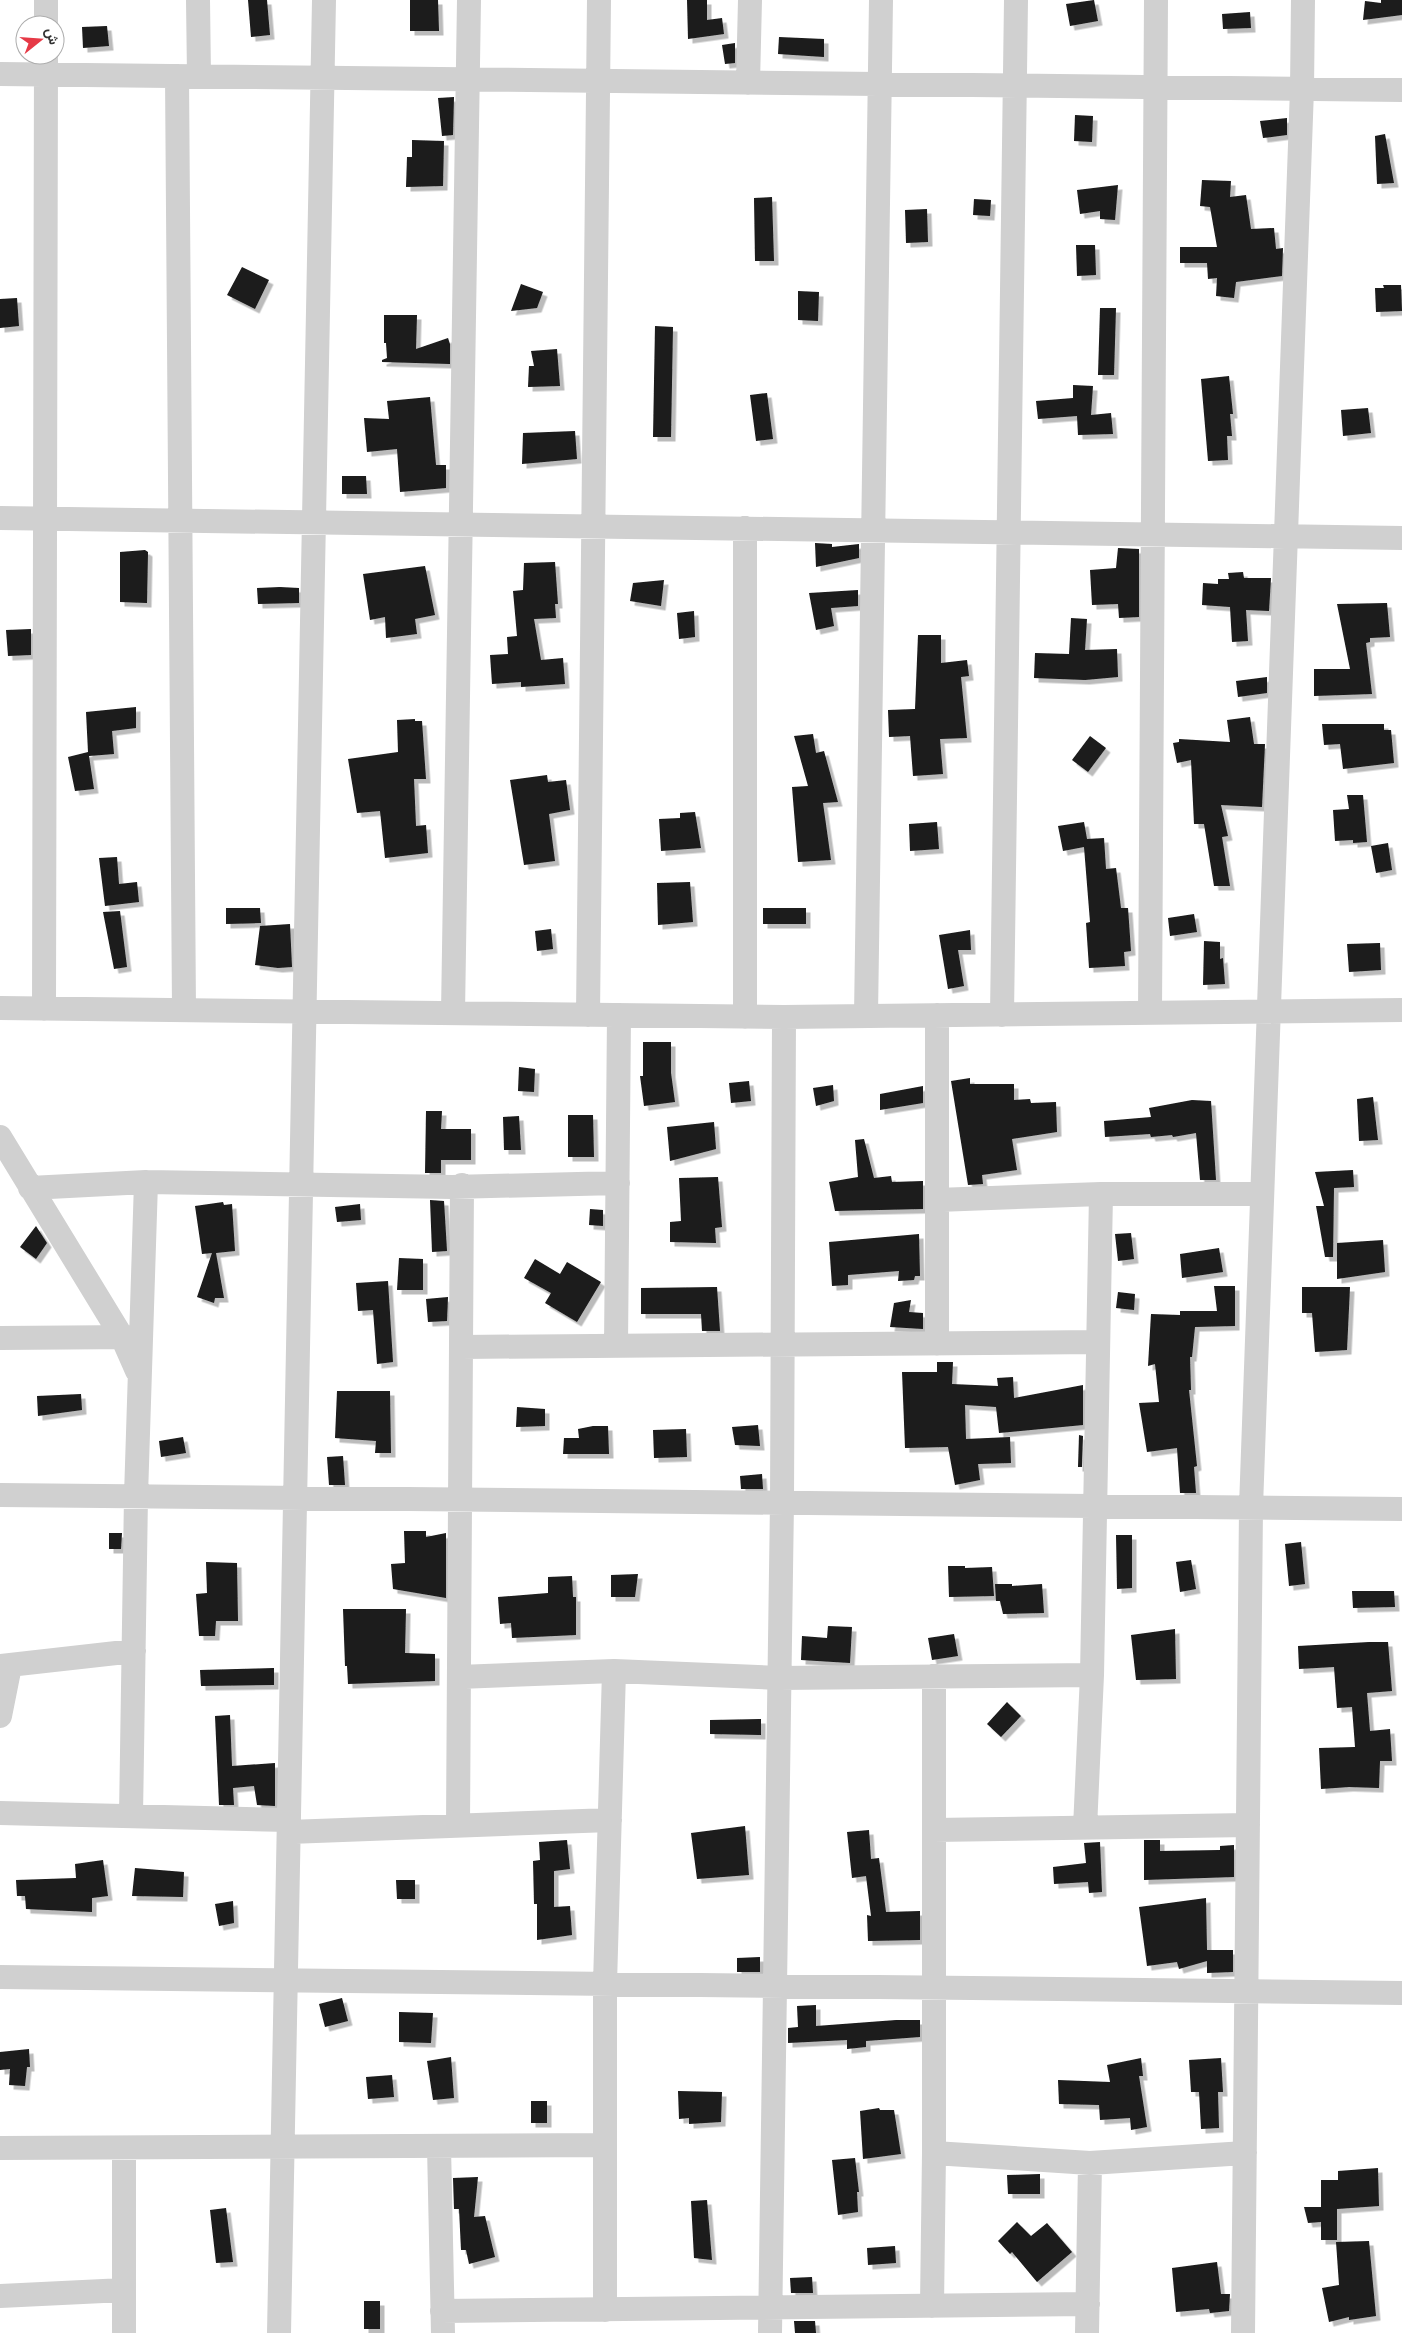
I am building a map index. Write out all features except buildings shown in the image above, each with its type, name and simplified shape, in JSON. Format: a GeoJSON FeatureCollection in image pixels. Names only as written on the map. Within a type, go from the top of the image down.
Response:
{"type":"FeatureCollection","features":[{"type":"Feature","properties":{"kind":"street"},"geometry":{"type":"LineString","coordinates":[[46,0],[46,15]]}},
{"type":"Feature","properties":{"kind":"street"},"geometry":{"type":"LineString","coordinates":[[184,1010],[180,520],[188,76],[198,0]]}},
{"type":"Feature","properties":{"kind":"street"},"geometry":{"type":"LineString","coordinates":[[279,2333],[324,0]]}},
{"type":"Feature","properties":{"kind":"street"},"geometry":{"type":"LineString","coordinates":[[454,1013],[469,0]]}},
{"type":"Feature","properties":{"kind":"street"},"geometry":{"type":"LineString","coordinates":[[588,1015],[600,0]]}},
{"type":"Feature","properties":{"kind":"street"},"geometry":{"type":"LineString","coordinates":[[748,83],[750,0]]}},
{"type":"Feature","properties":{"kind":"street"},"geometry":{"type":"LineString","coordinates":[[866,1016],[881,0]]}},
{"type":"Feature","properties":{"kind":"street"},"geometry":{"type":"LineString","coordinates":[[1002,1015],[1016,0]]}},
{"type":"Feature","properties":{"kind":"street"},"geometry":{"type":"LineString","coordinates":[[1150,1013],[1156,0]]}},
{"type":"Feature","properties":{"kind":"street"},"geometry":{"type":"LineString","coordinates":[[1244,2333],[1251,1507],[1302,89],[1302,0]]}},
{"type":"Feature","properties":{"kind":"street"},"geometry":{"type":"LineString","coordinates":[[44,1009],[46,65]]}},
{"type":"Feature","properties":{"kind":"street"},"geometry":{"type":"LineString","coordinates":[[0,74],[46,65],[188,76],[1402,90]]}},
{"type":"Feature","properties":{"kind":"street"},"geometry":{"type":"LineString","coordinates":[[0,518],[1402,538]]}},
{"type":"Feature","properties":{"kind":"street"},"geometry":{"type":"LineString","coordinates":[[745,1016],[746,528]]}},
{"type":"Feature","properties":{"kind":"street"},"geometry":{"type":"LineString","coordinates":[[0,1008],[784,1017],[1402,1010]]}},
{"type":"Feature","properties":{"kind":"street"},"geometry":{"type":"LineString","coordinates":[[616,1346],[619,1015]]}},
{"type":"Feature","properties":{"kind":"street"},"geometry":{"type":"LineString","coordinates":[[937,1015],[937,1344]]}},
{"type":"Feature","properties":{"kind":"street"},"geometry":{"type":"LineString","coordinates":[[770,2333],[782,1502],[784,1017]]}},
{"type":"Feature","properties":{"kind":"street"},"geometry":{"type":"LineString","coordinates":[[0,1137],[30,1188],[131,1337]]}},
{"type":"Feature","properties":{"kind":"street"},"geometry":{"type":"LineString","coordinates":[[131,1816],[136,1496],[140,1377],[131,1337],[146,1182]]}},
{"type":"Feature","properties":{"kind":"street"},"geometry":{"type":"LineString","coordinates":[[30,1188],[146,1182],[462,1186],[618,1183]]}},
{"type":"Feature","properties":{"kind":"street"},"geometry":{"type":"LineString","coordinates":[[458,1825],[462,1186]]}},
{"type":"Feature","properties":{"kind":"street"},"geometry":{"type":"LineString","coordinates":[[937,1200],[1101,1194],[1262,1194]]}},
{"type":"Feature","properties":{"kind":"street"},"geometry":{"type":"LineString","coordinates":[[1085,1828],[1092,1675],[1101,1194]]}},
{"type":"Feature","properties":{"kind":"street"},"geometry":{"type":"LineString","coordinates":[[0,1338],[131,1337]]}},
{"type":"Feature","properties":{"kind":"street"},"geometry":{"type":"LineString","coordinates":[[461,1347],[783,1346],[1098,1342]]}},
{"type":"Feature","properties":{"kind":"street"},"geometry":{"type":"LineString","coordinates":[[0,1495],[1402,1509]]}},
{"type":"Feature","properties":{"kind":"street"},"geometry":{"type":"LineString","coordinates":[[0,1716],[5,1666],[134,1650]]}},
{"type":"Feature","properties":{"kind":"street"},"geometry":{"type":"LineString","coordinates":[[459,1677],[614,1671],[779,1678],[1092,1675]]}},
{"type":"Feature","properties":{"kind":"street"},"geometry":{"type":"LineString","coordinates":[[604,2310],[605,1984],[614,1671]]}},
{"type":"Feature","properties":{"kind":"street"},"geometry":{"type":"LineString","coordinates":[[932,2306],[934,2153],[934,1676]]}},
{"type":"Feature","properties":{"kind":"street"},"geometry":{"type":"LineString","coordinates":[[0,1813],[131,1816],[289,1826],[458,1825],[610,1820]]}},
{"type":"Feature","properties":{"kind":"street"},"geometry":{"type":"LineString","coordinates":[[934,1830],[1248,1825]]}},
{"type":"Feature","properties":{"kind":"street"},"geometry":{"type":"LineString","coordinates":[[0,1977],[1402,1993]]}},
{"type":"Feature","properties":{"kind":"street"},"geometry":{"type":"LineString","coordinates":[[0,2148],[283,2148],[605,2144]]}},
{"type":"Feature","properties":{"kind":"street"},"geometry":{"type":"LineString","coordinates":[[439,2146],[442,2322],[604,2310],[1088,2304]]}},
{"type":"Feature","properties":{"kind":"street"},"geometry":{"type":"LineString","coordinates":[[124,2148],[124,2333]]}},
{"type":"Feature","properties":{"kind":"street"},"geometry":{"type":"LineString","coordinates":[[934,2153],[1090,2163],[1245,2153]]}},
{"type":"Feature","properties":{"kind":"street"},"geometry":{"type":"LineString","coordinates":[[1088,2333],[1090,2163]]}},
{"type":"Feature","properties":{"kind":"street"},"geometry":{"type":"LineString","coordinates":[[0,2296],[124,2290]]}}]}
